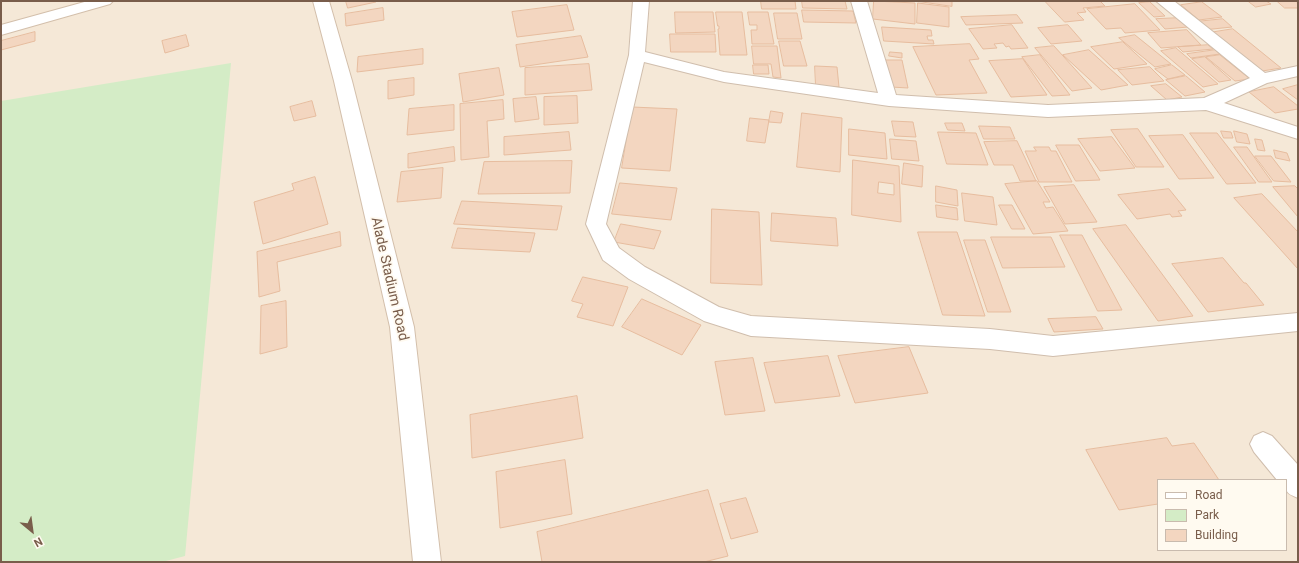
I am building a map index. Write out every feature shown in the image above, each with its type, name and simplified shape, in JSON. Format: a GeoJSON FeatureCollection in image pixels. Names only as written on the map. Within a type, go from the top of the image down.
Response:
{"type":"FeatureCollection","features":[{"type":"Feature","properties":{"kind":"street"},"geometry":{"type":"LineString","coordinates":[[1,30],[104,1]]}},
{"type":"Feature","properties":{"kind":"street","name":"Alade Stadium Road"},"geometry":{"type":"LineString","coordinates":[[321,1],[343,81],[402,327],[427,562]]}},
{"type":"Feature","properties":{"kind":"street"},"geometry":{"type":"LineString","coordinates":[[641,1],[636,55],[596,224],[611,254],[637,273],[712,314],[751,326],[990,339],[1053,346],[1298,322]]}},
{"type":"Feature","properties":{"kind":"street"},"geometry":{"type":"LineString","coordinates":[[859,1],[889,100]]}},
{"type":"Feature","properties":{"kind":"street"},"geometry":{"type":"LineString","coordinates":[[1164,1],[1262,79]]}},
{"type":"Feature","properties":{"kind":"street"},"geometry":{"type":"LineString","coordinates":[[636,55],[724,77],[889,100],[1048,110],[1207,104],[1298,134]]}},
{"type":"Feature","properties":{"kind":"street"},"geometry":{"type":"LineString","coordinates":[[1207,104],[1262,79],[1298,71]]}},
{"type":"Feature","properties":{"kind":"street"},"geometry":{"type":"LineString","coordinates":[[1263,444],[1298,485]]}},
{"type":"Feature","properties":{"kind":"shaded area"},"geometry":{"type":"Polygon","coordinates":[[[1,1],[1298,1],[1298,562],[1,562],[1,1]]]}},
{"type":"Feature","properties":{"kind":"green space"},"geometry":{"type":"Polygon","coordinates":[[[231,63],[185,556],[162,562],[1,562],[1,101],[231,63]]]}},
{"type":"Feature","properties":{"kind":"building"},"geometry":{"type":"Polygon","coordinates":[[[346,1],[375,1],[376,2],[348,8],[346,1]]]}},
{"type":"Feature","properties":{"kind":"building"},"geometry":{"type":"Polygon","coordinates":[[[761,1],[795,1],[796,9],[762,9],[761,1]]]}},
{"type":"Feature","properties":{"kind":"building"},"geometry":{"type":"Polygon","coordinates":[[[802,1],[845,1],[847,9],[803,8],[802,1]]]}},
{"type":"Feature","properties":{"kind":"building"},"geometry":{"type":"Polygon","coordinates":[[[874,1],[915,3],[915,24],[873,19],[874,1]]]}},
{"type":"Feature","properties":{"kind":"building"},"geometry":{"type":"Polygon","coordinates":[[[916,1],[952,1],[952,6],[916,1]]]}},
{"type":"Feature","properties":{"kind":"building"},"geometry":{"type":"Polygon","coordinates":[[[1045,1],[1100,1],[1105,6],[1083,8],[1086,12],[1077,13],[1084,20],[1065,22],[1045,1]]]}},
{"type":"Feature","properties":{"kind":"building"},"geometry":{"type":"Polygon","coordinates":[[[1248,1],[1266,1],[1271,4],[1256,7],[1248,1]]]}},
{"type":"Feature","properties":{"kind":"building"},"geometry":{"type":"Polygon","coordinates":[[[1277,1],[1297,1],[1298,8],[1285,8],[1277,1]]]}},
{"type":"Feature","properties":{"kind":"building"},"geometry":{"type":"Polygon","coordinates":[[[1150,2],[1165,16],[1154,17],[1139,3],[1150,2]]]}},
{"type":"Feature","properties":{"kind":"building"},"geometry":{"type":"Polygon","coordinates":[[[1202,2],[1222,17],[1199,20],[1181,5],[1202,2]]]}},
{"type":"Feature","properties":{"kind":"building"},"geometry":{"type":"Polygon","coordinates":[[[918,3],[949,7],[949,27],[917,23],[918,3]]]}},
{"type":"Feature","properties":{"kind":"building"},"geometry":{"type":"Polygon","coordinates":[[[1135,4],[1160,30],[1125,33],[1121,28],[1106,29],[1087,9],[1135,4]]]}},
{"type":"Feature","properties":{"kind":"building"},"geometry":{"type":"Polygon","coordinates":[[[567,5],[574,30],[517,37],[512,12],[567,5]]]}},
{"type":"Feature","properties":{"kind":"building"},"geometry":{"type":"Polygon","coordinates":[[[383,8],[384,20],[346,26],[345,14],[383,8]]]}},
{"type":"Feature","properties":{"kind":"building"},"geometry":{"type":"Polygon","coordinates":[[[802,10],[853,11],[856,23],[804,22],[802,10]]]}},
{"type":"Feature","properties":{"kind":"building"},"geometry":{"type":"Polygon","coordinates":[[[675,12],[713,12],[715,32],[676,33],[675,12]]]}},
{"type":"Feature","properties":{"kind":"building"},"geometry":{"type":"Polygon","coordinates":[[[716,12],[742,12],[747,55],[720,55],[719,26],[716,12]]]}},
{"type":"Feature","properties":{"kind":"building"},"geometry":{"type":"Polygon","coordinates":[[[748,12],[768,12],[774,44],[752,44],[751,30],[757,30],[757,25],[750,25],[748,12]]]}},
{"type":"Feature","properties":{"kind":"building"},"geometry":{"type":"Polygon","coordinates":[[[774,13],[797,13],[802,39],[778,39],[774,13]]]}},
{"type":"Feature","properties":{"kind":"building"},"geometry":{"type":"Polygon","coordinates":[[[1017,15],[1023,23],[966,25],[961,17],[1017,15]]]}},
{"type":"Feature","properties":{"kind":"building"},"geometry":{"type":"Polygon","coordinates":[[[1178,18],[1188,27],[1165,29],[1156,19],[1178,18]]]}},
{"type":"Feature","properties":{"kind":"building"},"geometry":{"type":"Polygon","coordinates":[[[1223,19],[1232,27],[1203,30],[1194,22],[1223,19]]]}},
{"type":"Feature","properties":{"kind":"building"},"geometry":{"type":"Polygon","coordinates":[[[1012,25],[1028,48],[1011,49],[1009,46],[1006,47],[1003,43],[994,44],[997,48],[983,49],[969,29],[1012,25]]]}},
{"type":"Feature","properties":{"kind":"building"},"geometry":{"type":"Polygon","coordinates":[[[1068,25],[1082,41],[1051,44],[1038,28],[1068,25]]]}},
{"type":"Feature","properties":{"kind":"building"},"geometry":{"type":"Polygon","coordinates":[[[882,27],[931,30],[932,36],[927,36],[928,40],[933,40],[934,44],[884,41],[882,27]]]}},
{"type":"Feature","properties":{"kind":"building"},"geometry":{"type":"Polygon","coordinates":[[[1233,29],[1281,68],[1256,72],[1208,33],[1233,29]]]}},
{"type":"Feature","properties":{"kind":"building"},"geometry":{"type":"Polygon","coordinates":[[[1187,30],[1201,45],[1161,48],[1148,33],[1187,30]]]}},
{"type":"Feature","properties":{"kind":"building"},"geometry":{"type":"Polygon","coordinates":[[[35,32],[35,41],[1,50],[1,41],[35,32]]]}},
{"type":"Feature","properties":{"kind":"building"},"geometry":{"type":"Polygon","coordinates":[[[670,34],[715,34],[716,52],[671,52],[670,34]]]}},
{"type":"Feature","properties":{"kind":"building"},"geometry":{"type":"Polygon","coordinates":[[[186,35],[189,46],[165,53],[162,41],[186,35]]]}},
{"type":"Feature","properties":{"kind":"building"},"geometry":{"type":"Polygon","coordinates":[[[1135,35],[1171,64],[1155,67],[1119,38],[1135,35]]]}},
{"type":"Feature","properties":{"kind":"building"},"geometry":{"type":"Polygon","coordinates":[[[581,36],[588,57],[520,67],[516,45],[581,36]]]}},
{"type":"Feature","properties":{"kind":"building"},"geometry":{"type":"Polygon","coordinates":[[[779,41],[800,41],[807,66],[784,66],[779,41]]]}},
{"type":"Feature","properties":{"kind":"building"},"geometry":{"type":"Polygon","coordinates":[[[1123,42],[1147,64],[1114,69],[1091,47],[1123,42]]]}},
{"type":"Feature","properties":{"kind":"building"},"geometry":{"type":"Polygon","coordinates":[[[970,44],[979,59],[969,60],[987,93],[936,95],[913,47],[970,44]]]}},
{"type":"Feature","properties":{"kind":"building"},"geometry":{"type":"Polygon","coordinates":[[[1208,45],[1213,49],[1183,52],[1178,47],[1208,45]]]}},
{"type":"Feature","properties":{"kind":"building"},"geometry":{"type":"Polygon","coordinates":[[[752,46],[777,46],[781,78],[773,77],[771,64],[754,64],[752,46]]]}},
{"type":"Feature","properties":{"kind":"building"},"geometry":{"type":"Polygon","coordinates":[[[1054,46],[1092,88],[1072,91],[1035,48],[1054,46]]]}},
{"type":"Feature","properties":{"kind":"building"},"geometry":{"type":"Polygon","coordinates":[[[1176,48],[1218,84],[1203,87],[1161,51],[1176,48]]]}},
{"type":"Feature","properties":{"kind":"building"},"geometry":{"type":"Polygon","coordinates":[[[423,49],[423,64],[357,72],[358,57],[423,49]]]}},
{"type":"Feature","properties":{"kind":"building"},"geometry":{"type":"Polygon","coordinates":[[[1089,50],[1128,85],[1101,90],[1063,55],[1089,50]]]}},
{"type":"Feature","properties":{"kind":"building"},"geometry":{"type":"Polygon","coordinates":[[[1215,50],[1220,54],[1191,58],[1187,54],[1215,50]]]}},
{"type":"Feature","properties":{"kind":"building"},"geometry":{"type":"Polygon","coordinates":[[[890,52],[902,53],[902,58],[889,56],[890,52]]]}},
{"type":"Feature","properties":{"kind":"building"},"geometry":{"type":"Polygon","coordinates":[[[1040,55],[1070,95],[1052,96],[1022,57],[1040,55]]]}},
{"type":"Feature","properties":{"kind":"building"},"geometry":{"type":"Polygon","coordinates":[[[1220,55],[1250,79],[1235,81],[1206,57],[1220,55]]]}},
{"type":"Feature","properties":{"kind":"building"},"geometry":{"type":"Polygon","coordinates":[[[1205,57],[1231,80],[1219,82],[1192,59],[1205,57]]]}},
{"type":"Feature","properties":{"kind":"building"},"geometry":{"type":"Polygon","coordinates":[[[1023,59],[1047,95],[1011,97],[989,61],[1023,59]]]}},
{"type":"Feature","properties":{"kind":"building"},"geometry":{"type":"Polygon","coordinates":[[[886,60],[902,60],[908,88],[891,87],[886,60]]]}},
{"type":"Feature","properties":{"kind":"building"},"geometry":{"type":"Polygon","coordinates":[[[589,64],[592,90],[525,95],[525,68],[589,64]]]}},
{"type":"Feature","properties":{"kind":"building"},"geometry":{"type":"Polygon","coordinates":[[[753,65],[768,65],[769,74],[754,74],[753,65]]]}},
{"type":"Feature","properties":{"kind":"building"},"geometry":{"type":"Polygon","coordinates":[[[1172,65],[1185,75],[1168,79],[1155,69],[1172,65]]]}},
{"type":"Feature","properties":{"kind":"building"},"geometry":{"type":"Polygon","coordinates":[[[815,66],[837,67],[839,87],[816,86],[815,66]]]}},
{"type":"Feature","properties":{"kind":"building"},"geometry":{"type":"Polygon","coordinates":[[[1150,67],[1164,81],[1132,85],[1118,70],[1150,67]]]}},
{"type":"Feature","properties":{"kind":"building"},"geometry":{"type":"Polygon","coordinates":[[[499,68],[504,95],[463,102],[459,74],[499,68]]]}},
{"type":"Feature","properties":{"kind":"building"},"geometry":{"type":"Polygon","coordinates":[[[1186,76],[1205,92],[1185,96],[1166,80],[1186,76]]]}},
{"type":"Feature","properties":{"kind":"building"},"geometry":{"type":"Polygon","coordinates":[[[414,78],[414,95],[388,99],[388,81],[414,78]]]}},
{"type":"Feature","properties":{"kind":"building"},"geometry":{"type":"Polygon","coordinates":[[[1166,84],[1182,97],[1167,100],[1151,86],[1166,84]]]}},
{"type":"Feature","properties":{"kind":"building"},"geometry":{"type":"Polygon","coordinates":[[[1298,85],[1298,100],[1283,89],[1298,85]]]}},
{"type":"Feature","properties":{"kind":"building"},"geometry":{"type":"Polygon","coordinates":[[[1274,87],[1298,106],[1298,109],[1275,113],[1249,92],[1274,87]]]}},
{"type":"Feature","properties":{"kind":"building"},"geometry":{"type":"Polygon","coordinates":[[[577,96],[578,123],[544,125],[544,97],[577,96]]]}},
{"type":"Feature","properties":{"kind":"building"},"geometry":{"type":"Polygon","coordinates":[[[536,97],[539,119],[515,122],[513,99],[536,97]]]}},
{"type":"Feature","properties":{"kind":"building"},"geometry":{"type":"Polygon","coordinates":[[[503,100],[504,119],[487,121],[489,157],[461,160],[460,104],[503,100]]]}},
{"type":"Feature","properties":{"kind":"building"},"geometry":{"type":"Polygon","coordinates":[[[312,101],[316,116],[294,121],[290,107],[312,101]]]}},
{"type":"Feature","properties":{"kind":"building"},"geometry":{"type":"Polygon","coordinates":[[[454,105],[454,130],[407,135],[409,109],[454,105]]]}},
{"type":"Feature","properties":{"kind":"building"},"geometry":{"type":"Polygon","coordinates":[[[632,107],[677,109],[670,171],[622,168],[632,107]]]}},
{"type":"Feature","properties":{"kind":"building"},"geometry":{"type":"Polygon","coordinates":[[[771,111],[783,113],[781,123],[769,122],[771,111]]]}},
{"type":"Feature","properties":{"kind":"building"},"geometry":{"type":"Polygon","coordinates":[[[802,113],[842,118],[840,172],[797,167],[802,113]]]}},
{"type":"Feature","properties":{"kind":"building"},"geometry":{"type":"Polygon","coordinates":[[[750,118],[769,120],[765,143],[747,141],[750,118]]]}},
{"type":"Feature","properties":{"kind":"building"},"geometry":{"type":"Polygon","coordinates":[[[892,121],[913,122],[916,137],[895,136],[892,121]]]}},
{"type":"Feature","properties":{"kind":"building"},"geometry":{"type":"Polygon","coordinates":[[[945,123],[962,123],[965,131],[948,130],[945,123]]]}},
{"type":"Feature","properties":{"kind":"building"},"geometry":{"type":"Polygon","coordinates":[[[979,126],[1010,127],[1015,139],[984,139],[979,126]]]}},
{"type":"Feature","properties":{"kind":"building"},"geometry":{"type":"Polygon","coordinates":[[[849,129],[885,133],[887,159],[849,155],[849,129]]]}},
{"type":"Feature","properties":{"kind":"building"},"geometry":{"type":"Polygon","coordinates":[[[1138,129],[1164,167],[1136,167],[1111,130],[1138,129]]]}},
{"type":"Feature","properties":{"kind":"building"},"geometry":{"type":"Polygon","coordinates":[[[1221,131],[1231,132],[1233,138],[1224,138],[1221,131]]]}},
{"type":"Feature","properties":{"kind":"building"},"geometry":{"type":"Polygon","coordinates":[[[1234,131],[1247,134],[1250,144],[1237,142],[1234,131]]]}},
{"type":"Feature","properties":{"kind":"building"},"geometry":{"type":"Polygon","coordinates":[[[569,132],[571,150],[504,155],[504,137],[569,132]]]}},
{"type":"Feature","properties":{"kind":"building"},"geometry":{"type":"Polygon","coordinates":[[[938,132],[976,133],[988,165],[947,164],[938,132]]]}},
{"type":"Feature","properties":{"kind":"building"},"geometry":{"type":"Polygon","coordinates":[[[1190,133],[1217,133],[1256,183],[1227,184],[1190,133]]]}},
{"type":"Feature","properties":{"kind":"building"},"geometry":{"type":"Polygon","coordinates":[[[1183,135],[1214,178],[1179,179],[1149,136],[1183,135]]]}},
{"type":"Feature","properties":{"kind":"building"},"geometry":{"type":"Polygon","coordinates":[[[1112,137],[1135,168],[1100,171],[1078,139],[1112,137]]]}},
{"type":"Feature","properties":{"kind":"building"},"geometry":{"type":"Polygon","coordinates":[[[890,139],[916,141],[919,161],[892,159],[890,139]]]}},
{"type":"Feature","properties":{"kind":"building"},"geometry":{"type":"Polygon","coordinates":[[[1255,139],[1262,140],[1265,151],[1258,150],[1255,139]]]}},
{"type":"Feature","properties":{"kind":"building"},"geometry":{"type":"Polygon","coordinates":[[[1017,141],[1036,181],[1020,181],[1013,165],[994,165],[984,142],[1017,141]]]}},
{"type":"Feature","properties":{"kind":"building"},"geometry":{"type":"Polygon","coordinates":[[[1056,145],[1079,145],[1100,180],[1076,181],[1056,145]]]}},
{"type":"Feature","properties":{"kind":"building"},"geometry":{"type":"Polygon","coordinates":[[[454,147],[455,161],[408,168],[408,154],[454,147]]]}},
{"type":"Feature","properties":{"kind":"building"},"geometry":{"type":"Polygon","coordinates":[[[1034,147],[1049,147],[1051,151],[1056,151],[1072,182],[1039,182],[1025,151],[1036,151],[1034,147]]]}},
{"type":"Feature","properties":{"kind":"building"},"geometry":{"type":"Polygon","coordinates":[[[1234,147],[1247,147],[1272,182],[1259,182],[1234,147]]]}},
{"type":"Feature","properties":{"kind":"building"},"geometry":{"type":"Polygon","coordinates":[[[1274,150],[1287,153],[1290,161],[1276,158],[1274,150]]]}},
{"type":"Feature","properties":{"kind":"building"},"geometry":{"type":"Polygon","coordinates":[[[1255,156],[1271,156],[1291,182],[1274,181],[1255,156]]]}},
{"type":"Feature","properties":{"kind":"building"},"geometry":{"type":"Polygon","coordinates":[[[853,160],[899,166],[901,222],[852,215],[853,160]],[[879,182],[878,193],[894,195],[894,184],[879,182]]]}},
{"type":"Feature","properties":{"kind":"building"},"geometry":{"type":"Polygon","coordinates":[[[572,161],[570,193],[478,194],[484,162],[572,161]]]}},
{"type":"Feature","properties":{"kind":"building"},"geometry":{"type":"Polygon","coordinates":[[[904,163],[923,166],[922,187],[902,184],[904,163]]]}},
{"type":"Feature","properties":{"kind":"building"},"geometry":{"type":"Polygon","coordinates":[[[443,168],[441,198],[397,202],[401,172],[443,168]]]}},
{"type":"Feature","properties":{"kind":"building"},"geometry":{"type":"Polygon","coordinates":[[[315,177],[328,224],[263,244],[254,202],[294,190],[292,184],[315,177]]]}},
{"type":"Feature","properties":{"kind":"building"},"geometry":{"type":"Polygon","coordinates":[[[1037,181],[1050,202],[1043,202],[1046,208],[1053,207],[1068,231],[1033,234],[1005,184],[1037,181]]]}},
{"type":"Feature","properties":{"kind":"building"},"geometry":{"type":"Polygon","coordinates":[[[620,183],[677,188],[671,220],[612,214],[620,183]]]}},
{"type":"Feature","properties":{"kind":"building"},"geometry":{"type":"Polygon","coordinates":[[[1074,185],[1097,222],[1065,224],[1044,187],[1074,185]]]}},
{"type":"Feature","properties":{"kind":"building"},"geometry":{"type":"Polygon","coordinates":[[[936,186],[957,190],[958,206],[936,202],[936,186]]]}},
{"type":"Feature","properties":{"kind":"building"},"geometry":{"type":"Polygon","coordinates":[[[1295,186],[1298,189],[1298,217],[1273,187],[1295,186]]]}},
{"type":"Feature","properties":{"kind":"building"},"geometry":{"type":"Polygon","coordinates":[[[1169,189],[1186,210],[1178,211],[1182,216],[1172,217],[1170,214],[1137,219],[1118,195],[1169,189]]]}},
{"type":"Feature","properties":{"kind":"building"},"geometry":{"type":"Polygon","coordinates":[[[962,193],[993,197],[997,225],[965,221],[962,193]]]}},
{"type":"Feature","properties":{"kind":"building"},"geometry":{"type":"Polygon","coordinates":[[[1262,194],[1298,232],[1298,269],[1234,198],[1262,194]]]}},
{"type":"Feature","properties":{"kind":"building"},"geometry":{"type":"Polygon","coordinates":[[[462,201],[562,206],[557,230],[454,224],[462,201]]]}},
{"type":"Feature","properties":{"kind":"building"},"geometry":{"type":"Polygon","coordinates":[[[936,205],[957,208],[958,220],[937,217],[936,205]]]}},
{"type":"Feature","properties":{"kind":"building"},"geometry":{"type":"Polygon","coordinates":[[[999,205],[1012,205],[1025,229],[1012,229],[999,205]]]}},
{"type":"Feature","properties":{"kind":"building"},"geometry":{"type":"Polygon","coordinates":[[[712,209],[759,212],[762,285],[711,283],[712,209]]]}},
{"type":"Feature","properties":{"kind":"building"},"geometry":{"type":"Polygon","coordinates":[[[772,213],[836,218],[838,246],[771,241],[772,213]]]}},
{"type":"Feature","properties":{"kind":"building"},"geometry":{"type":"Polygon","coordinates":[[[621,224],[661,231],[654,249],[614,242],[621,224]]]}},
{"type":"Feature","properties":{"kind":"building"},"geometry":{"type":"Polygon","coordinates":[[[1126,225],[1193,316],[1158,321],[1093,229],[1126,225]]]}},
{"type":"Feature","properties":{"kind":"building"},"geometry":{"type":"Polygon","coordinates":[[[458,228],[535,233],[530,252],[452,248],[458,228]]]}},
{"type":"Feature","properties":{"kind":"building"},"geometry":{"type":"Polygon","coordinates":[[[340,232],[341,246],[277,262],[280,291],[259,297],[257,252],[340,232]]]}},
{"type":"Feature","properties":{"kind":"building"},"geometry":{"type":"Polygon","coordinates":[[[918,232],[957,232],[985,316],[943,315],[918,232]]]}},
{"type":"Feature","properties":{"kind":"building"},"geometry":{"type":"Polygon","coordinates":[[[1060,235],[1082,235],[1122,310],[1098,311],[1060,235]]]}},
{"type":"Feature","properties":{"kind":"building"},"geometry":{"type":"Polygon","coordinates":[[[991,237],[1051,237],[1065,267],[1003,268],[991,237]]]}},
{"type":"Feature","properties":{"kind":"building"},"geometry":{"type":"Polygon","coordinates":[[[964,240],[985,240],[1011,312],[988,312],[964,240]]]}},
{"type":"Feature","properties":{"kind":"building"},"geometry":{"type":"Polygon","coordinates":[[[1223,258],[1264,305],[1208,312],[1172,264],[1223,258]]]}},
{"type":"Feature","properties":{"kind":"building"},"geometry":{"type":"Polygon","coordinates":[[[583,277],[628,287],[613,326],[577,317],[583,304],[572,301],[583,277]]]}},
{"type":"Feature","properties":{"kind":"building"},"geometry":{"type":"Polygon","coordinates":[[[642,299],[701,325],[682,355],[622,327],[642,299]]]}},
{"type":"Feature","properties":{"kind":"building"},"geometry":{"type":"Polygon","coordinates":[[[286,301],[287,347],[260,354],[261,306],[286,301]]]}},
{"type":"Feature","properties":{"kind":"building"},"geometry":{"type":"Polygon","coordinates":[[[1096,317],[1103,329],[1054,332],[1048,319],[1096,317]]]}},
{"type":"Feature","properties":{"kind":"building"},"geometry":{"type":"Polygon","coordinates":[[[909,347],[928,393],[855,403],[838,356],[909,347]]]}},
{"type":"Feature","properties":{"kind":"building"},"geometry":{"type":"Polygon","coordinates":[[[828,356],[840,396],[775,403],[764,363],[828,356]]]}},
{"type":"Feature","properties":{"kind":"building"},"geometry":{"type":"Polygon","coordinates":[[[753,358],[765,411],[725,415],[715,362],[753,358]]]}},
{"type":"Feature","properties":{"kind":"building"},"geometry":{"type":"Polygon","coordinates":[[[577,396],[583,438],[472,458],[470,415],[577,396]]]}},
{"type":"Feature","properties":{"kind":"building"},"geometry":{"type":"Polygon","coordinates":[[[1167,438],[1172,446],[1194,443],[1218,479],[1157,479],[1157,504],[1119,510],[1086,450],[1167,438]]]}},
{"type":"Feature","properties":{"kind":"building"},"geometry":{"type":"Polygon","coordinates":[[[565,460],[572,514],[500,528],[496,472],[565,460]]]}},
{"type":"Feature","properties":{"kind":"building"},"geometry":{"type":"Polygon","coordinates":[[[708,490],[728,556],[704,562],[542,562],[537,532],[708,490]]]}},
{"type":"Feature","properties":{"kind":"building"},"geometry":{"type":"Polygon","coordinates":[[[746,498],[758,532],[731,539],[720,504],[746,498]]]}}]}
